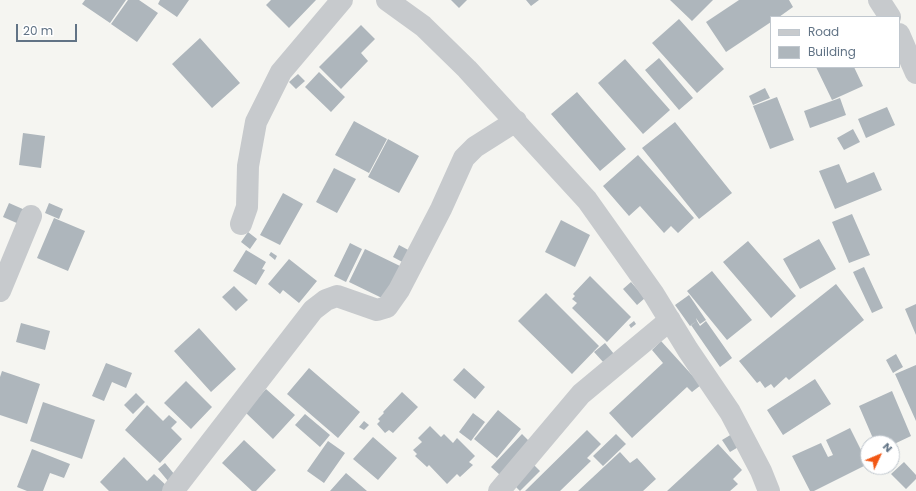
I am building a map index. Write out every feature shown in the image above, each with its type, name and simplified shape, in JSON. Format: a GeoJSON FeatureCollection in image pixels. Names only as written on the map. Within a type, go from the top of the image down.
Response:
{"type":"FeatureCollection","features":[{"type":"Feature","properties":{"kind":"street"},"geometry":{"type":"LineString","coordinates":[[241,224],[247,207],[248,166],[256,122],[282,72],[342,0]]}},
{"type":"Feature","properties":{"kind":"street"},"geometry":{"type":"LineString","coordinates":[[387,0],[423,26],[467,69],[587,200],[652,292],[688,350],[730,412],[769,491]]}},
{"type":"Feature","properties":{"kind":"street"},"geometry":{"type":"LineString","coordinates":[[879,0],[889,16]]}},
{"type":"Feature","properties":{"kind":"street"},"geometry":{"type":"LineString","coordinates":[[900,36],[916,73]]}},
{"type":"Feature","properties":{"kind":"street"},"geometry":{"type":"LineString","coordinates":[[173,491],[313,310],[326,300],[337,296],[377,310],[387,307],[399,290],[441,209],[464,158],[475,147],[516,121]]}},
{"type":"Feature","properties":{"kind":"street"},"geometry":{"type":"LineString","coordinates":[[0,291],[31,216]]}},
{"type":"Feature","properties":{"kind":"street"},"geometry":{"type":"LineString","coordinates":[[499,491],[581,394],[670,320]]}},
{"type":"Feature","properties":{"kind":"building"},"geometry":{"type":"Polygon","coordinates":[[[85,0],[126,0],[110,23],[82,4],[85,0]]]}},
{"type":"Feature","properties":{"kind":"building"},"geometry":{"type":"Polygon","coordinates":[[[128,0],[139,0],[158,13],[137,42],[111,24],[128,0]]]}},
{"type":"Feature","properties":{"kind":"building"},"geometry":{"type":"Polygon","coordinates":[[[160,0],[189,0],[177,17],[158,4],[160,0]]]}},
{"type":"Feature","properties":{"kind":"building"},"geometry":{"type":"Polygon","coordinates":[[[271,0],[316,0],[289,28],[266,5],[271,0]]]}},
{"type":"Feature","properties":{"kind":"building"},"geometry":{"type":"Polygon","coordinates":[[[451,0],[467,0],[459,8],[451,0]]]}},
{"type":"Feature","properties":{"kind":"building"},"geometry":{"type":"Polygon","coordinates":[[[526,0],[539,0],[531,6],[526,0]]]}},
{"type":"Feature","properties":{"kind":"building"},"geometry":{"type":"Polygon","coordinates":[[[670,0],[713,0],[692,21],[670,0]]]}},
{"type":"Feature","properties":{"kind":"building"},"geometry":{"type":"Polygon","coordinates":[[[739,0],[789,0],[793,7],[780,16],[770,16],[770,23],[726,52],[706,22],[739,0]]]}},
{"type":"Feature","properties":{"kind":"building"},"geometry":{"type":"Polygon","coordinates":[[[679,19],[724,69],[697,93],[652,43],[679,19]]]}},
{"type":"Feature","properties":{"kind":"building"},"geometry":{"type":"Polygon","coordinates":[[[361,25],[375,39],[361,53],[368,61],[341,89],[319,67],[361,25]]]}},
{"type":"Feature","properties":{"kind":"building"},"geometry":{"type":"Polygon","coordinates":[[[200,38],[240,83],[212,108],[172,64],[200,38]]]}},
{"type":"Feature","properties":{"kind":"building"},"geometry":{"type":"Polygon","coordinates":[[[659,58],[693,98],[679,110],[645,70],[659,58]]]}},
{"type":"Feature","properties":{"kind":"building"},"geometry":{"type":"Polygon","coordinates":[[[625,59],[670,110],[643,134],[598,83],[625,59]]]}},
{"type":"Feature","properties":{"kind":"building"},"geometry":{"type":"Polygon","coordinates":[[[816,68],[854,68],[863,86],[832,100],[816,68]]]}},
{"type":"Feature","properties":{"kind":"building"},"geometry":{"type":"Polygon","coordinates":[[[319,72],[345,97],[331,112],[305,87],[319,72]]]}},
{"type":"Feature","properties":{"kind":"building"},"geometry":{"type":"Polygon","coordinates":[[[298,74],[305,81],[296,89],[289,82],[298,74]]]}},
{"type":"Feature","properties":{"kind":"building"},"geometry":{"type":"Polygon","coordinates":[[[765,88],[770,98],[753,105],[749,96],[765,88]]]}},
{"type":"Feature","properties":{"kind":"building"},"geometry":{"type":"Polygon","coordinates":[[[577,92],[626,149],[600,171],[551,114],[577,92]]]}},
{"type":"Feature","properties":{"kind":"building"},"geometry":{"type":"Polygon","coordinates":[[[777,97],[794,140],[770,149],[753,106],[777,97]]]}},
{"type":"Feature","properties":{"kind":"building"},"geometry":{"type":"Polygon","coordinates":[[[840,98],[846,115],[810,128],[804,111],[840,98]]]}},
{"type":"Feature","properties":{"kind":"building"},"geometry":{"type":"Polygon","coordinates":[[[887,107],[895,125],[866,138],[858,119],[887,107]]]}},
{"type":"Feature","properties":{"kind":"building"},"geometry":{"type":"Polygon","coordinates":[[[354,121],[387,139],[369,173],[335,155],[354,121]]]}},
{"type":"Feature","properties":{"kind":"building"},"geometry":{"type":"Polygon","coordinates":[[[675,122],[732,193],[699,219],[642,148],[675,122]]]}},
{"type":"Feature","properties":{"kind":"building"},"geometry":{"type":"Polygon","coordinates":[[[853,129],[860,142],[844,150],[837,138],[853,129]]]}},
{"type":"Feature","properties":{"kind":"building"},"geometry":{"type":"Polygon","coordinates":[[[23,133],[45,136],[41,168],[19,165],[23,133]]]}},
{"type":"Feature","properties":{"kind":"building"},"geometry":{"type":"Polygon","coordinates":[[[388,139],[419,156],[399,193],[368,177],[388,139]]]}},
{"type":"Feature","properties":{"kind":"building"},"geometry":{"type":"Polygon","coordinates":[[[638,155],[694,218],[678,233],[671,226],[664,233],[640,206],[629,216],[603,186],[638,155]]]}},
{"type":"Feature","properties":{"kind":"building"},"geometry":{"type":"Polygon","coordinates":[[[839,164],[847,183],[874,172],[882,190],[835,209],[819,171],[839,164]]]}},
{"type":"Feature","properties":{"kind":"building"},"geometry":{"type":"Polygon","coordinates":[[[334,168],[356,179],[337,213],[316,202],[334,168]]]}},
{"type":"Feature","properties":{"kind":"building"},"geometry":{"type":"Polygon","coordinates":[[[283,193],[303,204],[280,245],[260,235],[283,193]]]}},
{"type":"Feature","properties":{"kind":"building"},"geometry":{"type":"Polygon","coordinates":[[[9,203],[25,210],[19,224],[3,217],[9,203]]]}},
{"type":"Feature","properties":{"kind":"building"},"geometry":{"type":"Polygon","coordinates":[[[49,203],[63,209],[59,219],[45,213],[49,203]]]}},
{"type":"Feature","properties":{"kind":"building"},"geometry":{"type":"Polygon","coordinates":[[[852,214],[870,255],[849,263],[832,222],[852,214]]]}},
{"type":"Feature","properties":{"kind":"building"},"geometry":{"type":"Polygon","coordinates":[[[54,218],[85,231],[68,271],[37,258],[54,218]]]}},
{"type":"Feature","properties":{"kind":"building"},"geometry":{"type":"Polygon","coordinates":[[[561,220],[590,235],[575,267],[545,252],[561,220]]]}},
{"type":"Feature","properties":{"kind":"building"},"geometry":{"type":"Polygon","coordinates":[[[248,232],[257,239],[250,249],[241,242],[248,232]]]}},
{"type":"Feature","properties":{"kind":"building"},"geometry":{"type":"Polygon","coordinates":[[[819,239],[836,269],[800,289],[783,259],[819,239]]]}},
{"type":"Feature","properties":{"kind":"building"},"geometry":{"type":"Polygon","coordinates":[[[748,241],[796,296],[771,318],[723,262],[748,241]]]}},
{"type":"Feature","properties":{"kind":"building"},"geometry":{"type":"Polygon","coordinates":[[[350,243],[362,249],[346,282],[334,276],[350,243]]]}},
{"type":"Feature","properties":{"kind":"building"},"geometry":{"type":"Polygon","coordinates":[[[399,245],[412,252],[406,264],[393,257],[399,245]]]}},
{"type":"Feature","properties":{"kind":"building"},"geometry":{"type":"Polygon","coordinates":[[[365,249],[400,266],[384,299],[349,282],[365,249]]]}},
{"type":"Feature","properties":{"kind":"building"},"geometry":{"type":"Polygon","coordinates":[[[246,250],[266,262],[262,269],[265,270],[256,285],[233,271],[246,250]]]}},
{"type":"Feature","properties":{"kind":"building"},"geometry":{"type":"Polygon","coordinates":[[[271,252],[277,256],[275,260],[269,255],[271,252]]]}},
{"type":"Feature","properties":{"kind":"building"},"geometry":{"type":"Polygon","coordinates":[[[289,259],[317,281],[299,303],[283,290],[280,294],[268,284],[289,259]]]}},
{"type":"Feature","properties":{"kind":"building"},"geometry":{"type":"Polygon","coordinates":[[[864,267],[883,308],[872,313],[853,272],[864,267]]]}},
{"type":"Feature","properties":{"kind":"building"},"geometry":{"type":"Polygon","coordinates":[[[712,271],[752,320],[727,340],[687,291],[712,271]]]}},
{"type":"Feature","properties":{"kind":"building"},"geometry":{"type":"Polygon","coordinates":[[[590,276],[631,317],[607,342],[572,308],[577,303],[572,299],[575,296],[573,294],[590,276]]]}},
{"type":"Feature","properties":{"kind":"building"},"geometry":{"type":"Polygon","coordinates":[[[631,282],[645,298],[637,305],[623,289],[631,282]]]}},
{"type":"Feature","properties":{"kind":"building"},"geometry":{"type":"Polygon","coordinates":[[[836,284],[864,320],[789,380],[786,377],[774,388],[771,384],[765,388],[760,381],[757,383],[739,361],[836,284]]]}},
{"type":"Feature","properties":{"kind":"building"},"geometry":{"type":"Polygon","coordinates":[[[234,286],[248,300],[236,311],[222,297],[234,286]]]}},
{"type":"Feature","properties":{"kind":"building"},"geometry":{"type":"Polygon","coordinates":[[[546,293],[599,346],[572,374],[518,321],[546,293]]]}},
{"type":"Feature","properties":{"kind":"building"},"geometry":{"type":"Polygon","coordinates":[[[689,295],[706,320],[700,324],[696,318],[697,321],[690,326],[675,305],[689,295]]]}},
{"type":"Feature","properties":{"kind":"building"},"geometry":{"type":"Polygon","coordinates":[[[916,304],[916,335],[905,309],[916,304]]]}},
{"type":"Feature","properties":{"kind":"building"},"geometry":{"type":"Polygon","coordinates":[[[634,321],[636,324],[631,328],[629,325],[634,321]]]}},
{"type":"Feature","properties":{"kind":"building"},"geometry":{"type":"Polygon","coordinates":[[[697,321],[700,326],[706,321],[732,358],[720,367],[691,325],[697,321]]]}},
{"type":"Feature","properties":{"kind":"building"},"geometry":{"type":"Polygon","coordinates":[[[21,323],[50,331],[45,350],[16,342],[21,323]]]}},
{"type":"Feature","properties":{"kind":"building"},"geometry":{"type":"Polygon","coordinates":[[[199,328],[236,369],[211,392],[174,351],[199,328]]]}},
{"type":"Feature","properties":{"kind":"building"},"geometry":{"type":"Polygon","coordinates":[[[661,341],[701,385],[692,392],[687,387],[632,438],[609,413],[663,363],[652,350],[661,341]]]}},
{"type":"Feature","properties":{"kind":"building"},"geometry":{"type":"Polygon","coordinates":[[[605,343],[614,354],[604,363],[594,352],[605,343]]]}},
{"type":"Feature","properties":{"kind":"building"},"geometry":{"type":"Polygon","coordinates":[[[896,354],[903,367],[893,373],[886,360],[896,354]]]}},
{"type":"Feature","properties":{"kind":"building"},"geometry":{"type":"Polygon","coordinates":[[[106,363],[132,373],[126,388],[112,382],[104,401],[92,396],[106,363]]]}},
{"type":"Feature","properties":{"kind":"building"},"geometry":{"type":"Polygon","coordinates":[[[916,365],[916,421],[895,374],[916,365]]]}},
{"type":"Feature","properties":{"kind":"building"},"geometry":{"type":"Polygon","coordinates":[[[309,368],[360,412],[338,438],[287,394],[309,368]]]}},
{"type":"Feature","properties":{"kind":"building"},"geometry":{"type":"Polygon","coordinates":[[[464,368],[485,387],[475,399],[453,380],[464,368]]]}},
{"type":"Feature","properties":{"kind":"building"},"geometry":{"type":"Polygon","coordinates":[[[2,371],[40,384],[27,424],[0,415],[0,377],[2,371]]]}},
{"type":"Feature","properties":{"kind":"building"},"geometry":{"type":"Polygon","coordinates":[[[815,379],[831,404],[783,435],[767,410],[815,379]]]}},
{"type":"Feature","properties":{"kind":"building"},"geometry":{"type":"Polygon","coordinates":[[[186,381],[212,407],[191,429],[164,403],[186,381]]]}},
{"type":"Feature","properties":{"kind":"building"},"geometry":{"type":"Polygon","coordinates":[[[266,389],[295,415],[273,439],[245,412],[266,389]]]}},
{"type":"Feature","properties":{"kind":"building"},"geometry":{"type":"Polygon","coordinates":[[[892,391],[911,436],[900,441],[900,435],[872,435],[859,406],[892,391]]]}},
{"type":"Feature","properties":{"kind":"building"},"geometry":{"type":"Polygon","coordinates":[[[402,392],[418,407],[393,433],[389,430],[385,433],[377,424],[380,421],[378,419],[402,392]]]}},
{"type":"Feature","properties":{"kind":"building"},"geometry":{"type":"Polygon","coordinates":[[[136,393],[145,402],[133,414],[124,405],[136,393]]]}},
{"type":"Feature","properties":{"kind":"building"},"geometry":{"type":"Polygon","coordinates":[[[43,402],[95,420],[82,459],[30,441],[43,402]]]}},
{"type":"Feature","properties":{"kind":"building"},"geometry":{"type":"Polygon","coordinates":[[[147,405],[163,421],[169,415],[177,422],[171,428],[182,439],[160,463],[125,430],[147,405]]]}},
{"type":"Feature","properties":{"kind":"building"},"geometry":{"type":"Polygon","coordinates":[[[498,410],[521,429],[497,458],[474,439],[498,410]]]}},
{"type":"Feature","properties":{"kind":"building"},"geometry":{"type":"Polygon","coordinates":[[[473,413],[485,422],[471,441],[459,432],[473,413]]]}},
{"type":"Feature","properties":{"kind":"building"},"geometry":{"type":"Polygon","coordinates":[[[305,414],[330,435],[320,447],[295,425],[305,414]]]}},
{"type":"Feature","properties":{"kind":"building"},"geometry":{"type":"Polygon","coordinates":[[[364,421],[369,425],[364,430],[359,427],[364,421]]]}},
{"type":"Feature","properties":{"kind":"building"},"geometry":{"type":"Polygon","coordinates":[[[430,426],[441,437],[444,434],[453,443],[457,438],[475,456],[469,462],[473,465],[460,477],[457,474],[447,484],[429,465],[427,467],[415,456],[417,454],[413,450],[422,442],[418,438],[430,426]]]}},
{"type":"Feature","properties":{"kind":"building"},"geometry":{"type":"Polygon","coordinates":[[[850,428],[860,448],[860,468],[814,491],[810,491],[792,456],[821,443],[828,457],[833,455],[826,440],[850,428]]]}},
{"type":"Feature","properties":{"kind":"building"},"geometry":{"type":"Polygon","coordinates":[[[587,430],[601,444],[587,458],[591,461],[560,491],[525,491],[587,430]]]}},
{"type":"Feature","properties":{"kind":"building"},"geometry":{"type":"Polygon","coordinates":[[[522,434],[531,443],[500,475],[491,467],[522,434]]]}},
{"type":"Feature","properties":{"kind":"building"},"geometry":{"type":"Polygon","coordinates":[[[616,434],[626,444],[603,466],[593,456],[616,434]]]}},
{"type":"Feature","properties":{"kind":"building"},"geometry":{"type":"Polygon","coordinates":[[[732,434],[740,446],[730,452],[722,440],[732,434]]]}},
{"type":"Feature","properties":{"kind":"building"},"geometry":{"type":"Polygon","coordinates":[[[373,437],[397,458],[378,480],[353,459],[373,437]]]}},
{"type":"Feature","properties":{"kind":"building"},"geometry":{"type":"Polygon","coordinates":[[[244,440],[276,470],[256,491],[252,491],[222,463],[244,440]]]}},
{"type":"Feature","properties":{"kind":"building"},"geometry":{"type":"Polygon","coordinates":[[[328,441],[345,453],[324,483],[307,471],[328,441]]]}},
{"type":"Feature","properties":{"kind":"building"},"geometry":{"type":"Polygon","coordinates":[[[718,444],[742,470],[733,479],[738,484],[730,491],[667,491],[718,444]]]}},
{"type":"Feature","properties":{"kind":"building"},"geometry":{"type":"Polygon","coordinates":[[[32,449],[70,464],[64,478],[50,473],[43,491],[27,491],[17,487],[32,449]]]}},
{"type":"Feature","properties":{"kind":"building"},"geometry":{"type":"Polygon","coordinates":[[[620,452],[630,463],[637,458],[656,479],[643,491],[578,491],[620,452]]]}},
{"type":"Feature","properties":{"kind":"building"},"geometry":{"type":"Polygon","coordinates":[[[124,457],[147,481],[154,474],[169,488],[166,491],[109,491],[100,482],[124,457]]]}},
{"type":"Feature","properties":{"kind":"building"},"geometry":{"type":"Polygon","coordinates":[[[904,462],[916,475],[916,479],[906,489],[892,475],[900,475],[900,466],[904,462]]]}},
{"type":"Feature","properties":{"kind":"building"},"geometry":{"type":"Polygon","coordinates":[[[165,463],[175,475],[168,481],[158,469],[165,463]]]}},
{"type":"Feature","properties":{"kind":"building"},"geometry":{"type":"Polygon","coordinates":[[[534,465],[540,471],[520,491],[514,485],[534,465]]]}},
{"type":"Feature","properties":{"kind":"building"},"geometry":{"type":"Polygon","coordinates":[[[346,473],[367,491],[330,491],[346,473]]]}}]}
